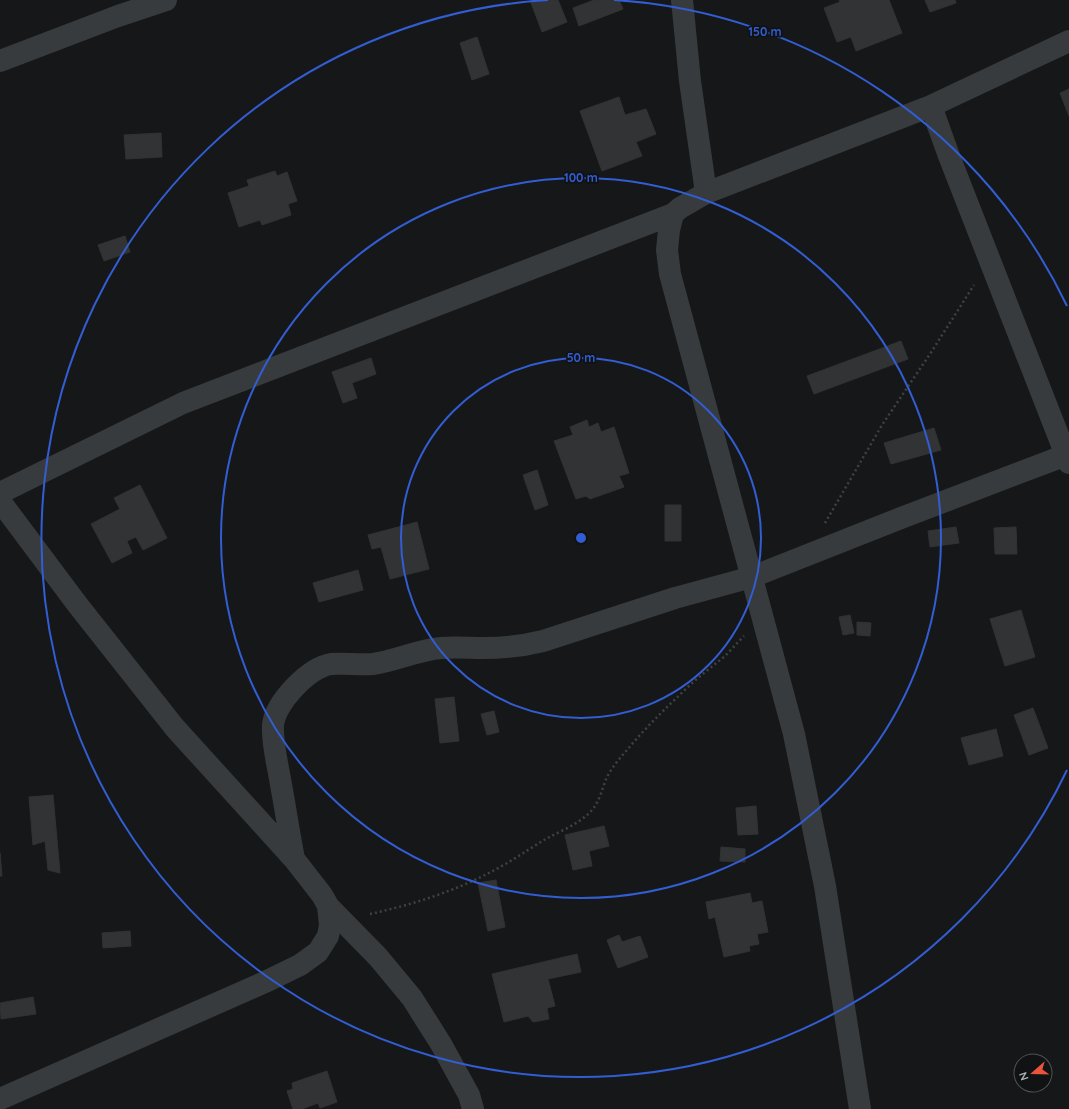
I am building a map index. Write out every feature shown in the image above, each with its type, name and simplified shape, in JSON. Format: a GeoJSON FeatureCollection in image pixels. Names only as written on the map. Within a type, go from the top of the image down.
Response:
{"type":"FeatureCollection","features":[{"type":"Feature","properties":{"kind":"street"},"geometry":{"type":"LineString","coordinates":[[0,61],[118,16],[166,0]]}},
{"type":"Feature","properties":{"kind":"street"},"geometry":{"type":"LineString","coordinates":[[682,0],[690,81],[706,193]]}},
{"type":"Feature","properties":{"kind":"street"},"geometry":{"type":"LineString","coordinates":[[0,493],[183,403],[674,214],[680,208],[706,193],[931,106],[1069,41]]}},
{"type":"Feature","properties":{"kind":"street"},"geometry":{"type":"LineString","coordinates":[[294,859],[274,746],[273,725],[276,713],[285,697],[304,679],[320,667],[331,664],[373,664],[439,648],[502,648],[529,644],[561,636],[675,598],[752,577],[908,515],[1068,459],[949,156],[931,106]]}},
{"type":"Feature","properties":{"kind":"street"},"geometry":{"type":"LineString","coordinates":[[674,214],[669,230],[667,250],[670,274],[794,734],[825,886],[860,1109]]}},
{"type":"Feature","properties":{"kind":"street"},"geometry":{"type":"LineString","coordinates":[[0,501],[77,604],[175,728],[294,859],[335,914],[378,957],[412,998],[441,1044],[469,1095],[474,1109]]}},
{"type":"Feature","properties":{"kind":"street"},"geometry":{"type":"LineString","coordinates":[[0,1099],[266,982],[300,965],[318,952],[328,936],[330,925],[335,914]]}},
{"type":"Feature","properties":{"kind":"path"},"geometry":{"type":"LineString","coordinates":[[807,555],[882,425],[930,354],[990,260]]}},
{"type":"Feature","properties":{"kind":"path"},"geometry":{"type":"LineString","coordinates":[[335,914],[396,909],[448,891],[500,867],[545,839],[568,828],[584,817],[597,803],[608,776],[614,766],[643,731],[691,684],[725,655],[763,616]]}},
{"type":"Feature","properties":{"kind":"building"},"geometry":{"type":"Polygon","coordinates":[[[530,0],[558,0],[567,22],[542,32],[530,0]]]}},
{"type":"Feature","properties":{"kind":"building"},"geometry":{"type":"Polygon","coordinates":[[[594,0],[619,0],[623,9],[579,26],[573,8],[594,0]]]}},
{"type":"Feature","properties":{"kind":"building"},"geometry":{"type":"Polygon","coordinates":[[[839,0],[889,0],[902,33],[856,51],[851,37],[837,42],[824,8],[840,2],[839,0]]]}},
{"type":"Feature","properties":{"kind":"building"},"geometry":{"type":"Polygon","coordinates":[[[925,0],[955,0],[956,3],[930,12],[925,0]]]}},
{"type":"Feature","properties":{"kind":"building"},"geometry":{"type":"Polygon","coordinates":[[[477,37],[489,74],[472,80],[460,43],[477,37]]]}},
{"type":"Feature","properties":{"kind":"building"},"geometry":{"type":"Polygon","coordinates":[[[1069,89],[1069,116],[1060,93],[1069,89]]]}},
{"type":"Feature","properties":{"kind":"building"},"geometry":{"type":"Polygon","coordinates":[[[619,97],[625,115],[646,109],[656,134],[636,142],[642,156],[602,171],[580,111],[619,97]]]}},
{"type":"Feature","properties":{"kind":"building"},"geometry":{"type":"Polygon","coordinates":[[[161,133],[162,157],[126,159],[124,135],[161,133]]]}},
{"type":"Feature","properties":{"kind":"building"},"geometry":{"type":"Polygon","coordinates":[[[275,171],[277,176],[287,172],[297,201],[288,204],[291,215],[262,225],[260,220],[239,227],[228,193],[249,186],[247,180],[275,171]]]}},
{"type":"Feature","properties":{"kind":"building"},"geometry":{"type":"Polygon","coordinates":[[[125,236],[130,252],[104,261],[98,245],[125,236]]]}},
{"type":"Feature","properties":{"kind":"building"},"geometry":{"type":"Polygon","coordinates":[[[901,341],[908,359],[814,394],[807,376],[901,341]]]}},
{"type":"Feature","properties":{"kind":"building"},"geometry":{"type":"Polygon","coordinates":[[[371,358],[376,374],[352,383],[357,398],[343,403],[332,372],[371,358]]]}},
{"type":"Feature","properties":{"kind":"building"},"geometry":{"type":"Polygon","coordinates":[[[587,420],[589,427],[598,423],[601,432],[614,427],[629,473],[619,476],[624,487],[590,499],[586,496],[576,499],[554,441],[573,435],[570,427],[587,420]]]}},
{"type":"Feature","properties":{"kind":"building"},"geometry":{"type":"Polygon","coordinates":[[[934,428],[941,450],[891,464],[884,443],[934,428]]]}},
{"type":"Feature","properties":{"kind":"building"},"geometry":{"type":"Polygon","coordinates":[[[537,470],[548,505],[535,510],[523,475],[537,470]]]}},
{"type":"Feature","properties":{"kind":"building"},"geometry":{"type":"Polygon","coordinates":[[[140,485],[167,538],[143,550],[136,537],[127,541],[132,553],[112,563],[91,524],[120,509],[114,498],[140,485]]]}},
{"type":"Feature","properties":{"kind":"building"},"geometry":{"type":"Polygon","coordinates":[[[665,505],[681,505],[681,541],[665,541],[665,505]]]}},
{"type":"Feature","properties":{"kind":"building"},"geometry":{"type":"Polygon","coordinates":[[[417,522],[429,569],[390,579],[381,547],[372,549],[368,535],[417,522]]]}},
{"type":"Feature","properties":{"kind":"building"},"geometry":{"type":"Polygon","coordinates":[[[956,527],[959,543],[930,547],[928,531],[956,527]]]}},
{"type":"Feature","properties":{"kind":"building"},"geometry":{"type":"Polygon","coordinates":[[[1016,527],[1017,554],[995,554],[994,528],[1016,527]]]}},
{"type":"Feature","properties":{"kind":"building"},"geometry":{"type":"Polygon","coordinates":[[[358,570],[363,590],[319,602],[313,583],[358,570]]]}},
{"type":"Feature","properties":{"kind":"building"},"geometry":{"type":"Polygon","coordinates":[[[1021,610],[1035,657],[1005,666],[990,619],[1021,610]]]}},
{"type":"Feature","properties":{"kind":"building"},"geometry":{"type":"Polygon","coordinates":[[[850,615],[854,633],[843,635],[839,617],[850,615]]]}},
{"type":"Feature","properties":{"kind":"building"},"geometry":{"type":"Polygon","coordinates":[[[857,622],[871,623],[870,636],[857,635],[857,622]]]}},
{"type":"Feature","properties":{"kind":"building"},"geometry":{"type":"Polygon","coordinates":[[[454,697],[459,741],[440,743],[435,699],[454,697]]]}},
{"type":"Feature","properties":{"kind":"building"},"geometry":{"type":"Polygon","coordinates":[[[1033,708],[1048,748],[1029,755],[1014,715],[1033,708]]]}},
{"type":"Feature","properties":{"kind":"building"},"geometry":{"type":"Polygon","coordinates":[[[494,711],[499,732],[487,735],[481,714],[494,711]]]}},
{"type":"Feature","properties":{"kind":"building"},"geometry":{"type":"Polygon","coordinates":[[[996,729],[1003,756],[969,765],[961,738],[996,729]]]}},
{"type":"Feature","properties":{"kind":"building"},"geometry":{"type":"Polygon","coordinates":[[[53,795],[60,873],[48,870],[45,841],[33,845],[29,797],[53,795]]]}},
{"type":"Feature","properties":{"kind":"building"},"geometry":{"type":"Polygon","coordinates":[[[756,806],[758,834],[738,835],[736,808],[756,806]]]}},
{"type":"Feature","properties":{"kind":"building"},"geometry":{"type":"Polygon","coordinates":[[[604,826],[609,846],[589,851],[592,866],[573,870],[565,835],[604,826]]]}},
{"type":"Feature","properties":{"kind":"building"},"geometry":{"type":"Polygon","coordinates":[[[721,847],[745,849],[745,862],[720,861],[721,847]]]}},
{"type":"Feature","properties":{"kind":"building"},"geometry":{"type":"Polygon","coordinates":[[[0,853],[2,876],[0,876],[0,853]]]}},
{"type":"Feature","properties":{"kind":"building"},"geometry":{"type":"Polygon","coordinates":[[[496,880],[505,927],[488,931],[478,883],[496,880]]]}},
{"type":"Feature","properties":{"kind":"building"},"geometry":{"type":"Polygon","coordinates":[[[750,893],[752,903],[762,901],[768,932],[757,934],[759,944],[749,946],[750,951],[724,957],[715,917],[709,919],[706,902],[750,893]]]}},
{"type":"Feature","properties":{"kind":"building"},"geometry":{"type":"Polygon","coordinates":[[[130,931],[131,946],[103,948],[102,933],[130,931]]]}},
{"type":"Feature","properties":{"kind":"building"},"geometry":{"type":"Polygon","coordinates":[[[619,935],[622,942],[640,936],[648,957],[618,968],[607,940],[619,935]]]}},
{"type":"Feature","properties":{"kind":"building"},"geometry":{"type":"Polygon","coordinates":[[[577,954],[581,972],[548,979],[555,1006],[547,1008],[549,1019],[533,1022],[528,1016],[504,1022],[492,974],[577,954]]]}},
{"type":"Feature","properties":{"kind":"building"},"geometry":{"type":"Polygon","coordinates":[[[33,997],[36,1014],[1,1019],[0,1003],[33,997]]]}},
{"type":"Feature","properties":{"kind":"building"},"geometry":{"type":"Polygon","coordinates":[[[327,1071],[337,1102],[320,1108],[318,1103],[302,1109],[293,1109],[287,1091],[293,1089],[292,1083],[327,1071]]]}}]}
